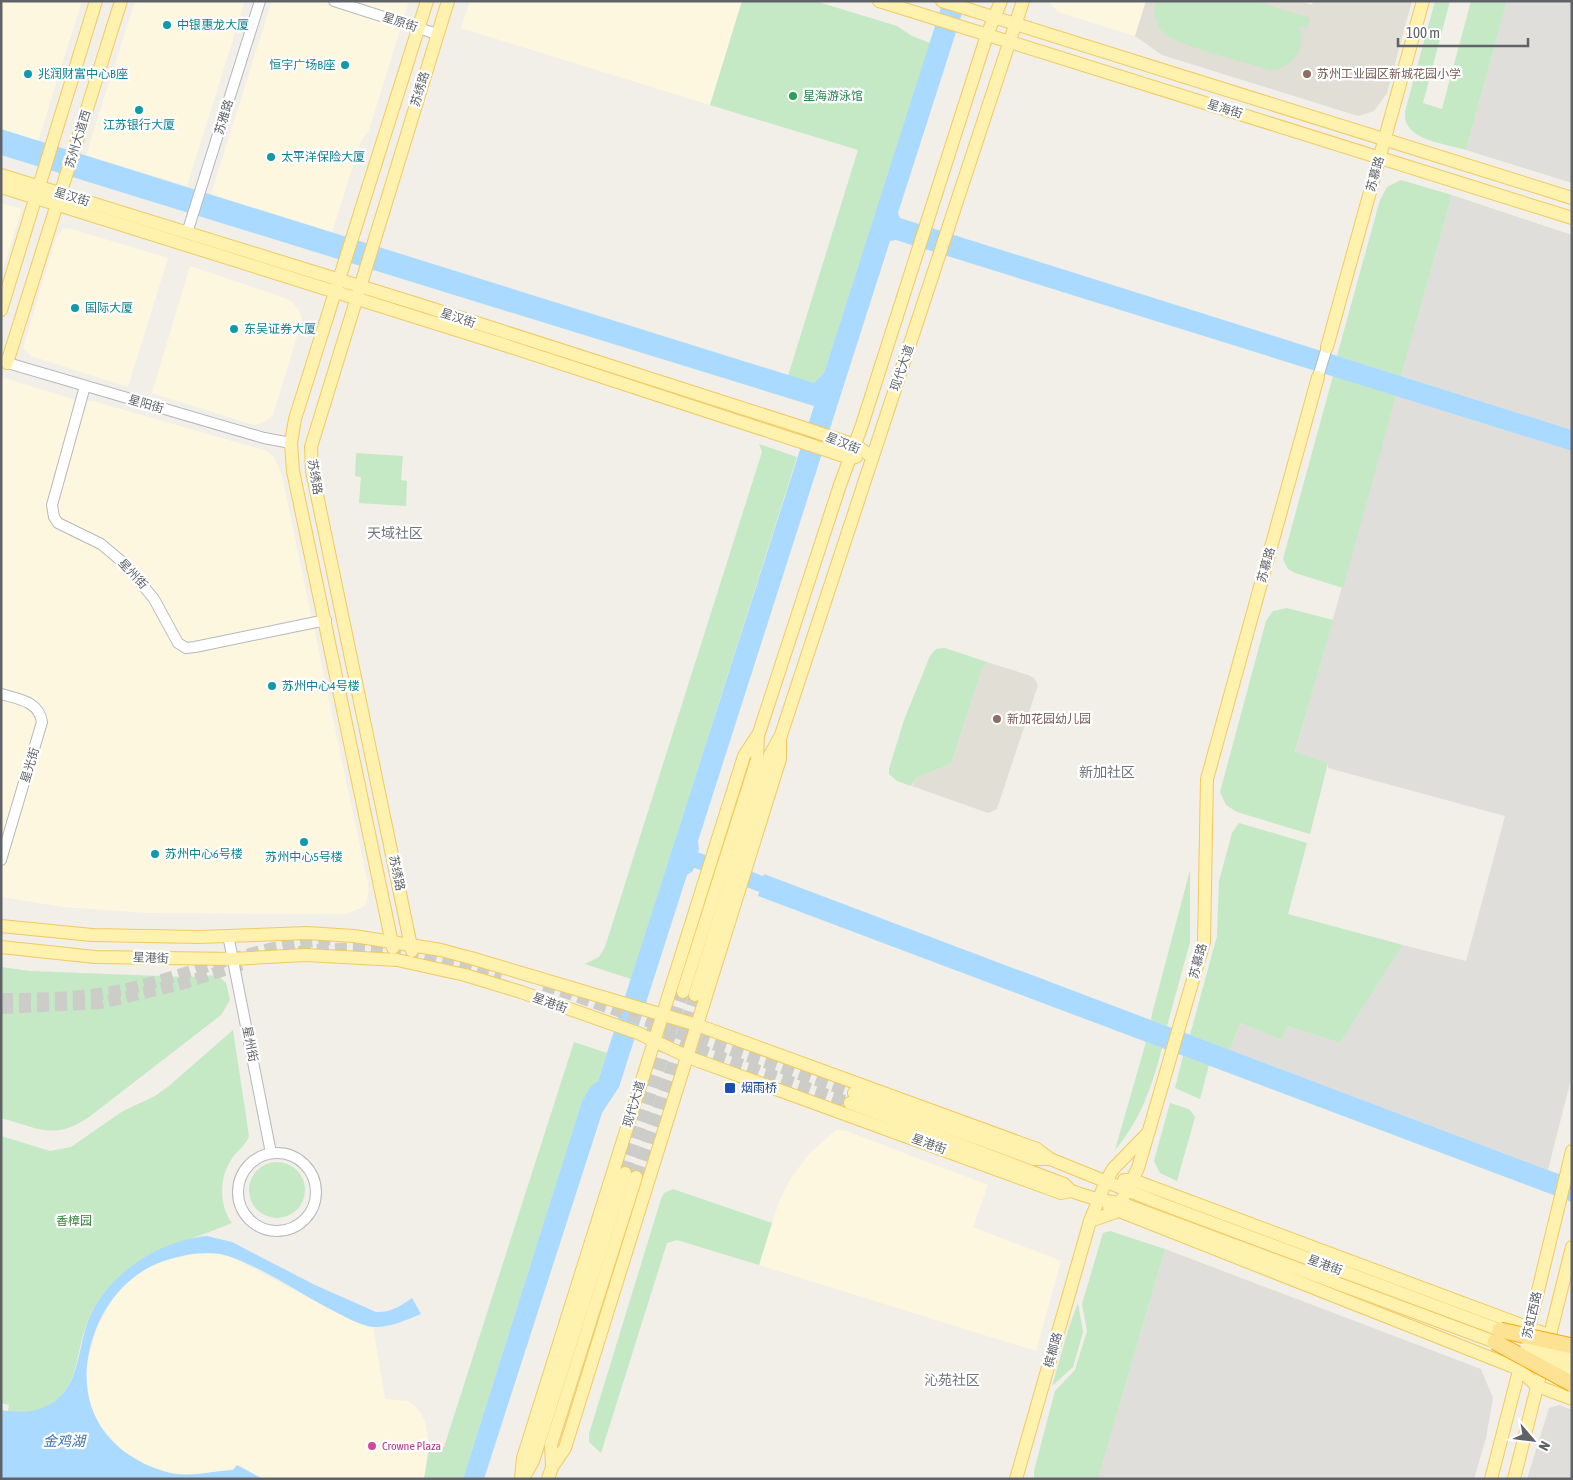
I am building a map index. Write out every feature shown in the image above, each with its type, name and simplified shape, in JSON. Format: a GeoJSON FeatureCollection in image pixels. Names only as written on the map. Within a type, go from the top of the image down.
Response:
{"type":"FeatureCollection","features":[{"type":"Feature","properties":{"kind":"highway"},"geometry":{"type":"LineString","coordinates":[[1498,1336],[1572,1346]]}},
{"type":"Feature","properties":{"kind":"highway"},"geometry":{"type":"LineString","coordinates":[[1498,1336],[1572,1384]]}},
{"type":"Feature","properties":{"kind":"main road","name":"苏州大道西"},"geometry":{"type":"LineString","coordinates":[[1,310],[96,1]]}},
{"type":"Feature","properties":{"kind":"main road","name":"苏州大道西"},"geometry":{"type":"LineString","coordinates":[[4,362],[76,147],[121,1]]}},
{"type":"Feature","properties":{"kind":"main road","name":"苏绣路"},"geometry":{"type":"LineString","coordinates":[[397,960],[293,471],[290,444],[295,419],[427,1]]}},
{"type":"Feature","properties":{"kind":"main road","name":"苏绣路"},"geometry":{"type":"LineString","coordinates":[[413,963],[412,944],[312,465],[310,447],[448,1]]}},
{"type":"Feature","properties":{"kind":"main road","name":"星海街"},"geometry":{"type":"LineString","coordinates":[[879,1],[1572,218]]}},
{"type":"Feature","properties":{"kind":"main road","name":"星海街"},"geometry":{"type":"LineString","coordinates":[[942,1],[1572,198]]}},
{"type":"Feature","properties":{"kind":"main road","name":"现代大道"},"geometry":{"type":"LineString","coordinates":[[522,1479],[523,1458],[653,1040],[716,850],[744,756],[758,733],[855,445],[987,35],[996,18],[1001,1]]}},
{"type":"Feature","properties":{"kind":"main road","name":"现代大道"},"geometry":{"type":"LineString","coordinates":[[758,733],[757,760],[689,993],[770,755],[780,735],[1023,1]]}},
{"type":"Feature","properties":{"kind":"main road","name":"苏慕路"},"geometry":{"type":"LineString","coordinates":[[1326,347],[1423,1]]}},
{"type":"Feature","properties":{"kind":"main road","name":"星汉街"},"geometry":{"type":"LineString","coordinates":[[1,175],[187,233],[338,286]]}},
{"type":"Feature","properties":{"kind":"main road","name":"星汉街"},"geometry":{"type":"LineString","coordinates":[[1,187],[38,187]]}},
{"type":"Feature","properties":{"kind":"main road","name":"星汉街"},"geometry":{"type":"LineString","coordinates":[[61,193],[338,286],[359,287],[798,426],[855,445],[871,456]]}},
{"type":"Feature","properties":{"kind":"main road","name":"星汉街"},"geometry":{"type":"LineString","coordinates":[[359,287],[794,440],[850,458],[871,456]]}},
{"type":"Feature","properties":{"kind":"main road","name":"苏慕路"},"geometry":{"type":"LineString","coordinates":[[1119,1207],[1130,1185],[1148,1133],[1204,942],[1207,779],[1318,377]]}},
{"type":"Feature","properties":{"kind":"main road","name":"现代大道"},"geometry":{"type":"LineString","coordinates":[[550,1473],[564,1448],[688,1057],[780,759],[780,735]]}},
{"type":"Feature","properties":{"kind":"main road","name":"星港街"},"geometry":{"type":"LineString","coordinates":[[1,926],[92,935],[199,937],[307,933],[412,944],[471,958],[697,1025],[1037,1149],[1050,1160]]}},
{"type":"Feature","properties":{"kind":"main road","name":"星港街"},"geometry":{"type":"LineString","coordinates":[[1,948],[95,957],[233,959],[306,955],[397,960],[498,985],[638,1033],[688,1057],[1061,1192],[1071,1191],[1099,1200],[1498,1336],[1572,1359]]}},
{"type":"Feature","properties":{"kind":"main road","name":"星港街"},"geometry":{"type":"LineString","coordinates":[[1071,1191],[1064,1184],[852,1098],[1034,1159],[1050,1160],[1106,1181]]}},
{"type":"Feature","properties":{"kind":"main road","name":"苏慕路"},"geometry":{"type":"LineString","coordinates":[[1090,1221],[1106,1181],[1120,1161],[1148,1133]]}},
{"type":"Feature","properties":{"kind":"main road","name":"苏虹西路"},"geometry":{"type":"LineString","coordinates":[[1491,1479],[1572,1151]]}},
{"type":"Feature","properties":{"kind":"main road","name":"现代大道"},"geometry":{"type":"LineString","coordinates":[[522,1479],[533,1461],[631,1175],[551,1445],[550,1473]]}},
{"type":"Feature","properties":{"kind":"main road"},"geometry":{"type":"LineString","coordinates":[[1106,1181],[1130,1185],[1551,1336]]}},
{"type":"Feature","properties":{"kind":"main road","name":"星港街"},"geometry":{"type":"LineString","coordinates":[[1130,1185],[1250,1237],[1498,1336],[1572,1369]]}},
{"type":"Feature","properties":{"kind":"main road"},"geometry":{"type":"LineString","coordinates":[[1090,1221],[1119,1207],[1519,1369],[1537,1386],[1572,1399]]}},
{"type":"Feature","properties":{"kind":"main road","name":"槟榔路"},"geometry":{"type":"LineString","coordinates":[[1016,1479],[1090,1221]]}},
{"type":"Feature","properties":{"kind":"main road","name":"苏虹西路"},"geometry":{"type":"LineString","coordinates":[[1514,1479],[1572,1247]]}},
{"type":"Feature","properties":{"kind":"street","name":"苏雅路"},"geometry":{"type":"LineString","coordinates":[[187,233],[260,1]]}},
{"type":"Feature","properties":{"kind":"street","name":"星原街"},"geometry":{"type":"LineString","coordinates":[[334,1],[437,34]]}},
{"type":"Feature","properties":{"kind":"street","name":"苏慕路"},"geometry":{"type":"LineString","coordinates":[[1318,377],[1326,347]]}},
{"type":"Feature","properties":{"kind":"street","name":"星阳街"},"geometry":{"type":"LineString","coordinates":[[4,362],[290,444]]}},
{"type":"Feature","properties":{"kind":"street","name":"星州街"},"geometry":{"type":"LineString","coordinates":[[86,386],[52,505],[54,517],[62,525],[101,544],[134,573],[154,599],[178,643],[186,648],[195,647],[326,620]]}},
{"type":"Feature","properties":{"kind":"street","name":"星光街"},"geometry":{"type":"LineString","coordinates":[[1,694],[32,704],[39,712],[42,722],[1,860]]}},
{"type":"Feature","properties":{"kind":"street","name":"星州街"},"geometry":{"type":"LineString","coordinates":[[228,935],[271,1153]]}},
{"type":"Feature","properties":{"kind":"street"},"geometry":{"type":"LineString","coordinates":[[271,1153],[286,1154],[299,1159],[309,1169],[316,1183],[316,1197],[312,1211],[299,1225],[280,1232],[261,1228],[252,1223],[242,1210],[238,1193],[244,1171],[260,1156],[271,1153]]}},
{"type":"Feature","properties":{"kind":"shaded area"},"geometry":{"type":"Polygon","coordinates":[[[1,1],[82,1],[38,141],[1,129],[1,1]]]}},
{"type":"Feature","properties":{"kind":"shaded area"},"geometry":{"type":"Polygon","coordinates":[[[135,1],[245,1],[187,186],[86,155],[135,1]]]}},
{"type":"Feature","properties":{"kind":"shaded area"},"geometry":{"type":"Polygon","coordinates":[[[272,1],[409,1],[369,130],[361,141],[332,232],[211,194],[272,1]]]}},
{"type":"Feature","properties":{"kind":"shaded area"},"geometry":{"type":"Polygon","coordinates":[[[470,1],[742,1],[710,105],[461,28],[470,1]]]}},
{"type":"Feature","properties":{"kind":"shaded area"},"geometry":{"type":"Polygon","coordinates":[[[1048,1],[1146,1],[1135,36],[1058,12],[1048,1]]]}},
{"type":"Feature","properties":{"kind":"shaded area","name":"苏州工业园区新城花园小学"},"geometry":{"type":"Polygon","coordinates":[[[1146,1],[1301,1],[1312,5],[1313,1],[1412,1],[1387,93],[1374,111],[1358,116],[1162,55],[1135,36],[1146,1]]]}},
{"type":"Feature","properties":{"kind":"shaded area"},"geometry":{"type":"Polygon","coordinates":[[[1507,1],[1572,1],[1572,183],[1466,150],[1507,1]]]}},
{"type":"Feature","properties":{"kind":"shaded area"},"geometry":{"type":"Polygon","coordinates":[[[1452,195],[1572,235],[1572,430],[1401,376],[1452,195]]]}},
{"type":"Feature","properties":{"kind":"shaded area"},"geometry":{"type":"Polygon","coordinates":[[[1,203],[22,209],[1,275],[1,203]]]}},
{"type":"Feature","properties":{"kind":"shaded area","name":"国际大厦"},"geometry":{"type":"Polygon","coordinates":[[[68,228],[168,258],[128,387],[31,356],[23,348],[56,238],[63,229],[68,228]]]}},
{"type":"Feature","properties":{"kind":"shaded area","name":"东吴证券大厦"},"geometry":{"type":"Polygon","coordinates":[[[190,266],[282,297],[291,301],[300,312],[302,320],[273,415],[263,423],[253,425],[152,393],[190,266]]]}},
{"type":"Feature","properties":{"kind":"shaded area"},"geometry":{"type":"Polygon","coordinates":[[[1,377],[79,401],[93,401],[266,451],[274,457],[282,476],[369,889],[366,904],[361,908],[345,914],[148,913],[64,907],[1,897],[1,377]]]}},
{"type":"Feature","properties":{"kind":"shaded area"},"geometry":{"type":"Polygon","coordinates":[[[1396,396],[1572,451],[1572,1075],[1548,1170],[1230,1050],[1240,1023],[1282,1040],[1287,1026],[1340,1043],[1403,945],[1466,961],[1505,816],[1328,768],[1328,763],[1295,753],[1396,396]]]}},
{"type":"Feature","properties":{"kind":"shaded area","name":"新加花园幼儿园"},"geometry":{"type":"Polygon","coordinates":[[[990,663],[1028,675],[1034,678],[1038,685],[997,809],[988,813],[912,786],[916,778],[951,764],[982,669],[986,664],[990,663]]]}},
{"type":"Feature","properties":{"kind":"shaded area"},"geometry":{"type":"Polygon","coordinates":[[[836,1130],[846,1131],[988,1185],[973,1227],[1061,1261],[1036,1351],[759,1265],[779,1202],[791,1178],[809,1154],[836,1130]]]}},
{"type":"Feature","properties":{"kind":"shaded area"},"geometry":{"type":"Polygon","coordinates":[[[1165,1249],[1481,1369],[1493,1398],[1486,1438],[1474,1479],[1098,1479],[1165,1249]]]}},
{"type":"Feature","properties":{"kind":"shaded area"},"geometry":{"type":"Polygon","coordinates":[[[193,1254],[220,1254],[235,1259],[345,1317],[373,1327],[385,1399],[408,1401],[418,1409],[425,1421],[429,1444],[424,1479],[263,1479],[241,1466],[220,1472],[179,1475],[149,1466],[122,1450],[98,1423],[90,1406],[85,1373],[96,1330],[114,1297],[139,1272],[163,1261],[193,1254]]]}},
{"type":"Feature","properties":{"kind":"shaded area"},"geometry":{"type":"Polygon","coordinates":[[[1560,1405],[1572,1410],[1572,1479],[1527,1479],[1549,1408],[1560,1405]]]}},
{"type":"Feature","properties":{"kind":"green space"},"geometry":{"type":"Polygon","coordinates":[[[742,1],[815,1],[897,26],[912,36],[930,43],[824,373],[814,383],[788,376],[858,150],[710,105],[742,1]]]}},
{"type":"Feature","properties":{"kind":"green space"},"geometry":{"type":"Polygon","coordinates":[[[1155,1],[1256,1],[1310,18],[1307,28],[1299,26],[1301,42],[1296,56],[1285,66],[1270,70],[1198,49],[1172,38],[1161,30],[1157,23],[1154,10],[1155,1]]]}},
{"type":"Feature","properties":{"kind":"green space"},"geometry":{"type":"Polygon","coordinates":[[[1435,1],[1450,1],[1423,103],[1442,109],[1471,1],[1507,1],[1466,150],[1435,142],[1416,134],[1409,127],[1405,119],[1406,108],[1435,1]]]}},
{"type":"Feature","properties":{"kind":"green space"},"geometry":{"type":"Polygon","coordinates":[[[1401,180],[1452,195],[1401,376],[1337,356],[1380,200],[1387,187],[1401,180]]]}},
{"type":"Feature","properties":{"kind":"green space"},"geometry":{"type":"Polygon","coordinates":[[[1333,376],[1396,396],[1343,588],[1295,573],[1288,569],[1283,559],[1333,376]]]}},
{"type":"Feature","properties":{"kind":"green space"},"geometry":{"type":"Polygon","coordinates":[[[759,444],[797,457],[631,979],[585,964],[599,957],[605,947],[762,452],[759,444]]]}},
{"type":"Feature","properties":{"kind":"green space"},"geometry":{"type":"Polygon","coordinates":[[[356,453],[403,456],[401,480],[407,481],[406,506],[359,503],[361,477],[355,476],[356,453]]]}},
{"type":"Feature","properties":{"kind":"green space"},"geometry":{"type":"Polygon","coordinates":[[[1287,608],[1333,620],[1295,752],[1328,763],[1310,834],[1237,812],[1226,805],[1220,792],[1266,621],[1273,611],[1287,608]]]}},
{"type":"Feature","properties":{"kind":"green space"},"geometry":{"type":"Polygon","coordinates":[[[945,648],[990,663],[986,664],[982,669],[951,764],[916,778],[911,786],[897,781],[889,774],[889,769],[904,720],[930,656],[936,649],[945,648]]]}},
{"type":"Feature","properties":{"kind":"green space"},"geometry":{"type":"Polygon","coordinates":[[[1239,823],[1307,843],[1288,914],[1403,945],[1340,1043],[1287,1026],[1282,1040],[1240,1023],[1230,1050],[1190,1035],[1217,936],[1219,881],[1232,833],[1239,823]]]}},
{"type":"Feature","properties":{"kind":"green space"},"geometry":{"type":"Polygon","coordinates":[[[1190,870],[1190,942],[1167,1026],[1151,1020],[1190,870]]]}},
{"type":"Feature","properties":{"kind":"green space"},"geometry":{"type":"Polygon","coordinates":[[[1,967],[30,971],[187,977],[218,975],[226,983],[230,1000],[221,1015],[89,1117],[66,1129],[46,1130],[1,1118],[1,967]]]}},
{"type":"Feature","properties":{"kind":"green space","name":"香樟园"},"geometry":{"type":"Polygon","coordinates":[[[233,1030],[249,1136],[246,1143],[231,1160],[224,1175],[223,1200],[232,1223],[154,1255],[125,1273],[104,1293],[91,1313],[83,1335],[75,1370],[65,1391],[56,1400],[36,1411],[8,1411],[9,1405],[1,1403],[1,1136],[50,1151],[71,1147],[123,1111],[155,1096],[169,1086],[233,1030]]]}},
{"type":"Feature","properties":{"kind":"green space"},"geometry":{"type":"Polygon","coordinates":[[[574,1042],[607,1053],[598,1081],[590,1087],[582,1101],[463,1479],[424,1479],[429,1449],[444,1447],[574,1042]]]}},
{"type":"Feature","properties":{"kind":"green space"},"geometry":{"type":"Polygon","coordinates":[[[1146,1042],[1162,1048],[1158,1062],[1150,1089],[1139,1114],[1115,1150],[1146,1042]]]}},
{"type":"Feature","properties":{"kind":"green space"},"geometry":{"type":"Polygon","coordinates":[[[1183,1056],[1209,1065],[1200,1099],[1175,1088],[1183,1056]]]}},
{"type":"Feature","properties":{"kind":"green space"},"geometry":{"type":"Polygon","coordinates":[[[1170,1103],[1189,1109],[1195,1117],[1177,1181],[1160,1173],[1154,1161],[1170,1103]]]}},
{"type":"Feature","properties":{"kind":"green space"},"geometry":{"type":"Polygon","coordinates":[[[271,1162],[283,1162],[297,1170],[305,1184],[303,1201],[297,1210],[283,1218],[271,1218],[261,1213],[254,1206],[249,1196],[249,1184],[254,1174],[261,1167],[271,1162]]]}},
{"type":"Feature","properties":{"kind":"green space"},"geometry":{"type":"Polygon","coordinates":[[[673,1189],[772,1223],[759,1265],[677,1240],[667,1243],[601,1453],[589,1442],[589,1434],[661,1199],[664,1193],[673,1189]]]}},
{"type":"Feature","properties":{"kind":"green space"},"geometry":{"type":"Polygon","coordinates":[[[1110,1231],[1165,1249],[1098,1479],[1034,1479],[1034,1471],[1055,1391],[1075,1370],[1087,1331],[1082,1304],[1103,1233],[1110,1231]]]}},
{"type":"Feature","properties":{"kind":"green space"},"geometry":{"type":"Polygon","coordinates":[[[1078,1303],[1083,1332],[1073,1367],[1052,1386],[1069,1327],[1078,1303]]]}},
{"type":"Feature","properties":{"kind":"water"},"geometry":{"type":"Polygon","coordinates":[[[943,1],[966,1],[898,213],[900,218],[1572,430],[1572,451],[896,240],[890,241],[698,841],[699,849],[693,871],[687,875],[619,1087],[602,1113],[484,1479],[463,1479],[582,1101],[590,1087],[598,1081],[814,406],[1,155],[1,129],[814,383],[824,373],[943,1]]]}},
{"type":"Feature","properties":{"kind":"water"},"geometry":{"type":"Polygon","coordinates":[[[764,874],[1572,1179],[1572,1202],[758,896],[764,874]]]}},
{"type":"Feature","properties":{"kind":"water","name":"金鸡湖"},"geometry":{"type":"Polygon","coordinates":[[[207,1236],[232,1242],[315,1285],[376,1312],[391,1310],[412,1298],[421,1314],[391,1325],[367,1326],[344,1317],[246,1263],[220,1254],[199,1253],[185,1255],[153,1265],[125,1285],[103,1313],[98,1324],[90,1348],[87,1371],[88,1393],[94,1414],[105,1432],[120,1448],[139,1461],[163,1471],[198,1474],[233,1470],[237,1465],[263,1479],[1,1479],[1,1410],[21,1412],[40,1409],[62,1395],[74,1374],[91,1314],[111,1285],[124,1272],[155,1251],[172,1244],[207,1236]]]}},
{"type":"Feature","properties":{"kind":"waterway"},"geometry":{"type":"LineString","coordinates":[[696,860],[715,867]]}},
{"type":"Feature","properties":{"kind":"waterway"},"geometry":{"type":"LineString","coordinates":[[738,875],[761,884]]}},
{"type":"Feature","properties":{"kind":"tunnel"},"geometry":{"type":"LineString","coordinates":[[1,999],[62,998],[123,990],[253,953],[306,942],[333,939]]}},
{"type":"Feature","properties":{"kind":"tunnel"},"geometry":{"type":"LineString","coordinates":[[299,952],[325,949],[376,950],[426,958],[500,980]]}},
{"type":"Feature","properties":{"kind":"tunnel"},"geometry":{"type":"LineString","coordinates":[[1,1008],[101,1003],[181,984],[246,963]]}},
{"type":"Feature","properties":{"kind":"tunnel"},"geometry":{"type":"LineString","coordinates":[[544,985],[854,1093]]}},
{"type":"Feature","properties":{"kind":"tunnel"},"geometry":{"type":"LineString","coordinates":[[625,1173],[683,992]]}},
{"type":"Feature","properties":{"kind":"tunnel"},"geometry":{"type":"LineString","coordinates":[[636,1177],[695,995]]}},
{"type":"Feature","properties":{"kind":"tunnel"},"geometry":{"type":"LineString","coordinates":[[646,1031],[850,1103]]}},
{"type":"Feature","properties":{"kind":"place","name":"中银惠龙大厦"},"geometry":{"type":"Point","coordinates":[167,25]}},
{"type":"Feature","properties":{"kind":"place","name":"恒宇广场B座"},"geometry":{"type":"Point","coordinates":[345,65]}},
{"type":"Feature","properties":{"kind":"place","name":"兆润财富中心B座"},"geometry":{"type":"Point","coordinates":[28,74]}},
{"type":"Feature","properties":{"kind":"place","name":"苏州工业园区新城花园小学"},"geometry":{"type":"Point","coordinates":[1307,74]}},
{"type":"Feature","properties":{"kind":"place","name":"星海游泳馆"},"geometry":{"type":"Point","coordinates":[793,96]}},
{"type":"Feature","properties":{"kind":"place","name":"江苏银行大厦"},"geometry":{"type":"Point","coordinates":[139,110]}},
{"type":"Feature","properties":{"kind":"place","name":"太平洋保险大厦"},"geometry":{"type":"Point","coordinates":[271,157]}},
{"type":"Feature","properties":{"kind":"place","name":"国际大厦"},"geometry":{"type":"Point","coordinates":[75,308]}},
{"type":"Feature","properties":{"kind":"place","name":"东吴证券大厦"},"geometry":{"type":"Point","coordinates":[234,329]}},
{"type":"Feature","properties":{"kind":"place","name":"苏州中心4号楼"},"geometry":{"type":"Point","coordinates":[272,686]}},
{"type":"Feature","properties":{"kind":"place","name":"新加花园幼儿园"},"geometry":{"type":"Point","coordinates":[997,719]}},
{"type":"Feature","properties":{"kind":"place","name":"苏州中心5号楼"},"geometry":{"type":"Point","coordinates":[304,842]}},
{"type":"Feature","properties":{"kind":"place","name":"苏州中心6号楼"},"geometry":{"type":"Point","coordinates":[155,854]}},
{"type":"Feature","properties":{"kind":"place","name":"烟雨桥"},"geometry":{"type":"Point","coordinates":[730,1088]}},
{"type":"Feature","properties":{"kind":"place","name":"Crowne Plaza"},"geometry":{"type":"Point","coordinates":[372,1446]}},
{"type":"Feature","properties":{"kind":"district","name":"天域社区"},"geometry":{"type":"Point","coordinates":[395,533]}},
{"type":"Feature","properties":{"kind":"district","name":"新加社区"},"geometry":{"type":"Point","coordinates":[1107,772]}},
{"type":"Feature","properties":{"kind":"district","name":"沁苑社区"},"geometry":{"type":"Point","coordinates":[952,1380]}}]}
